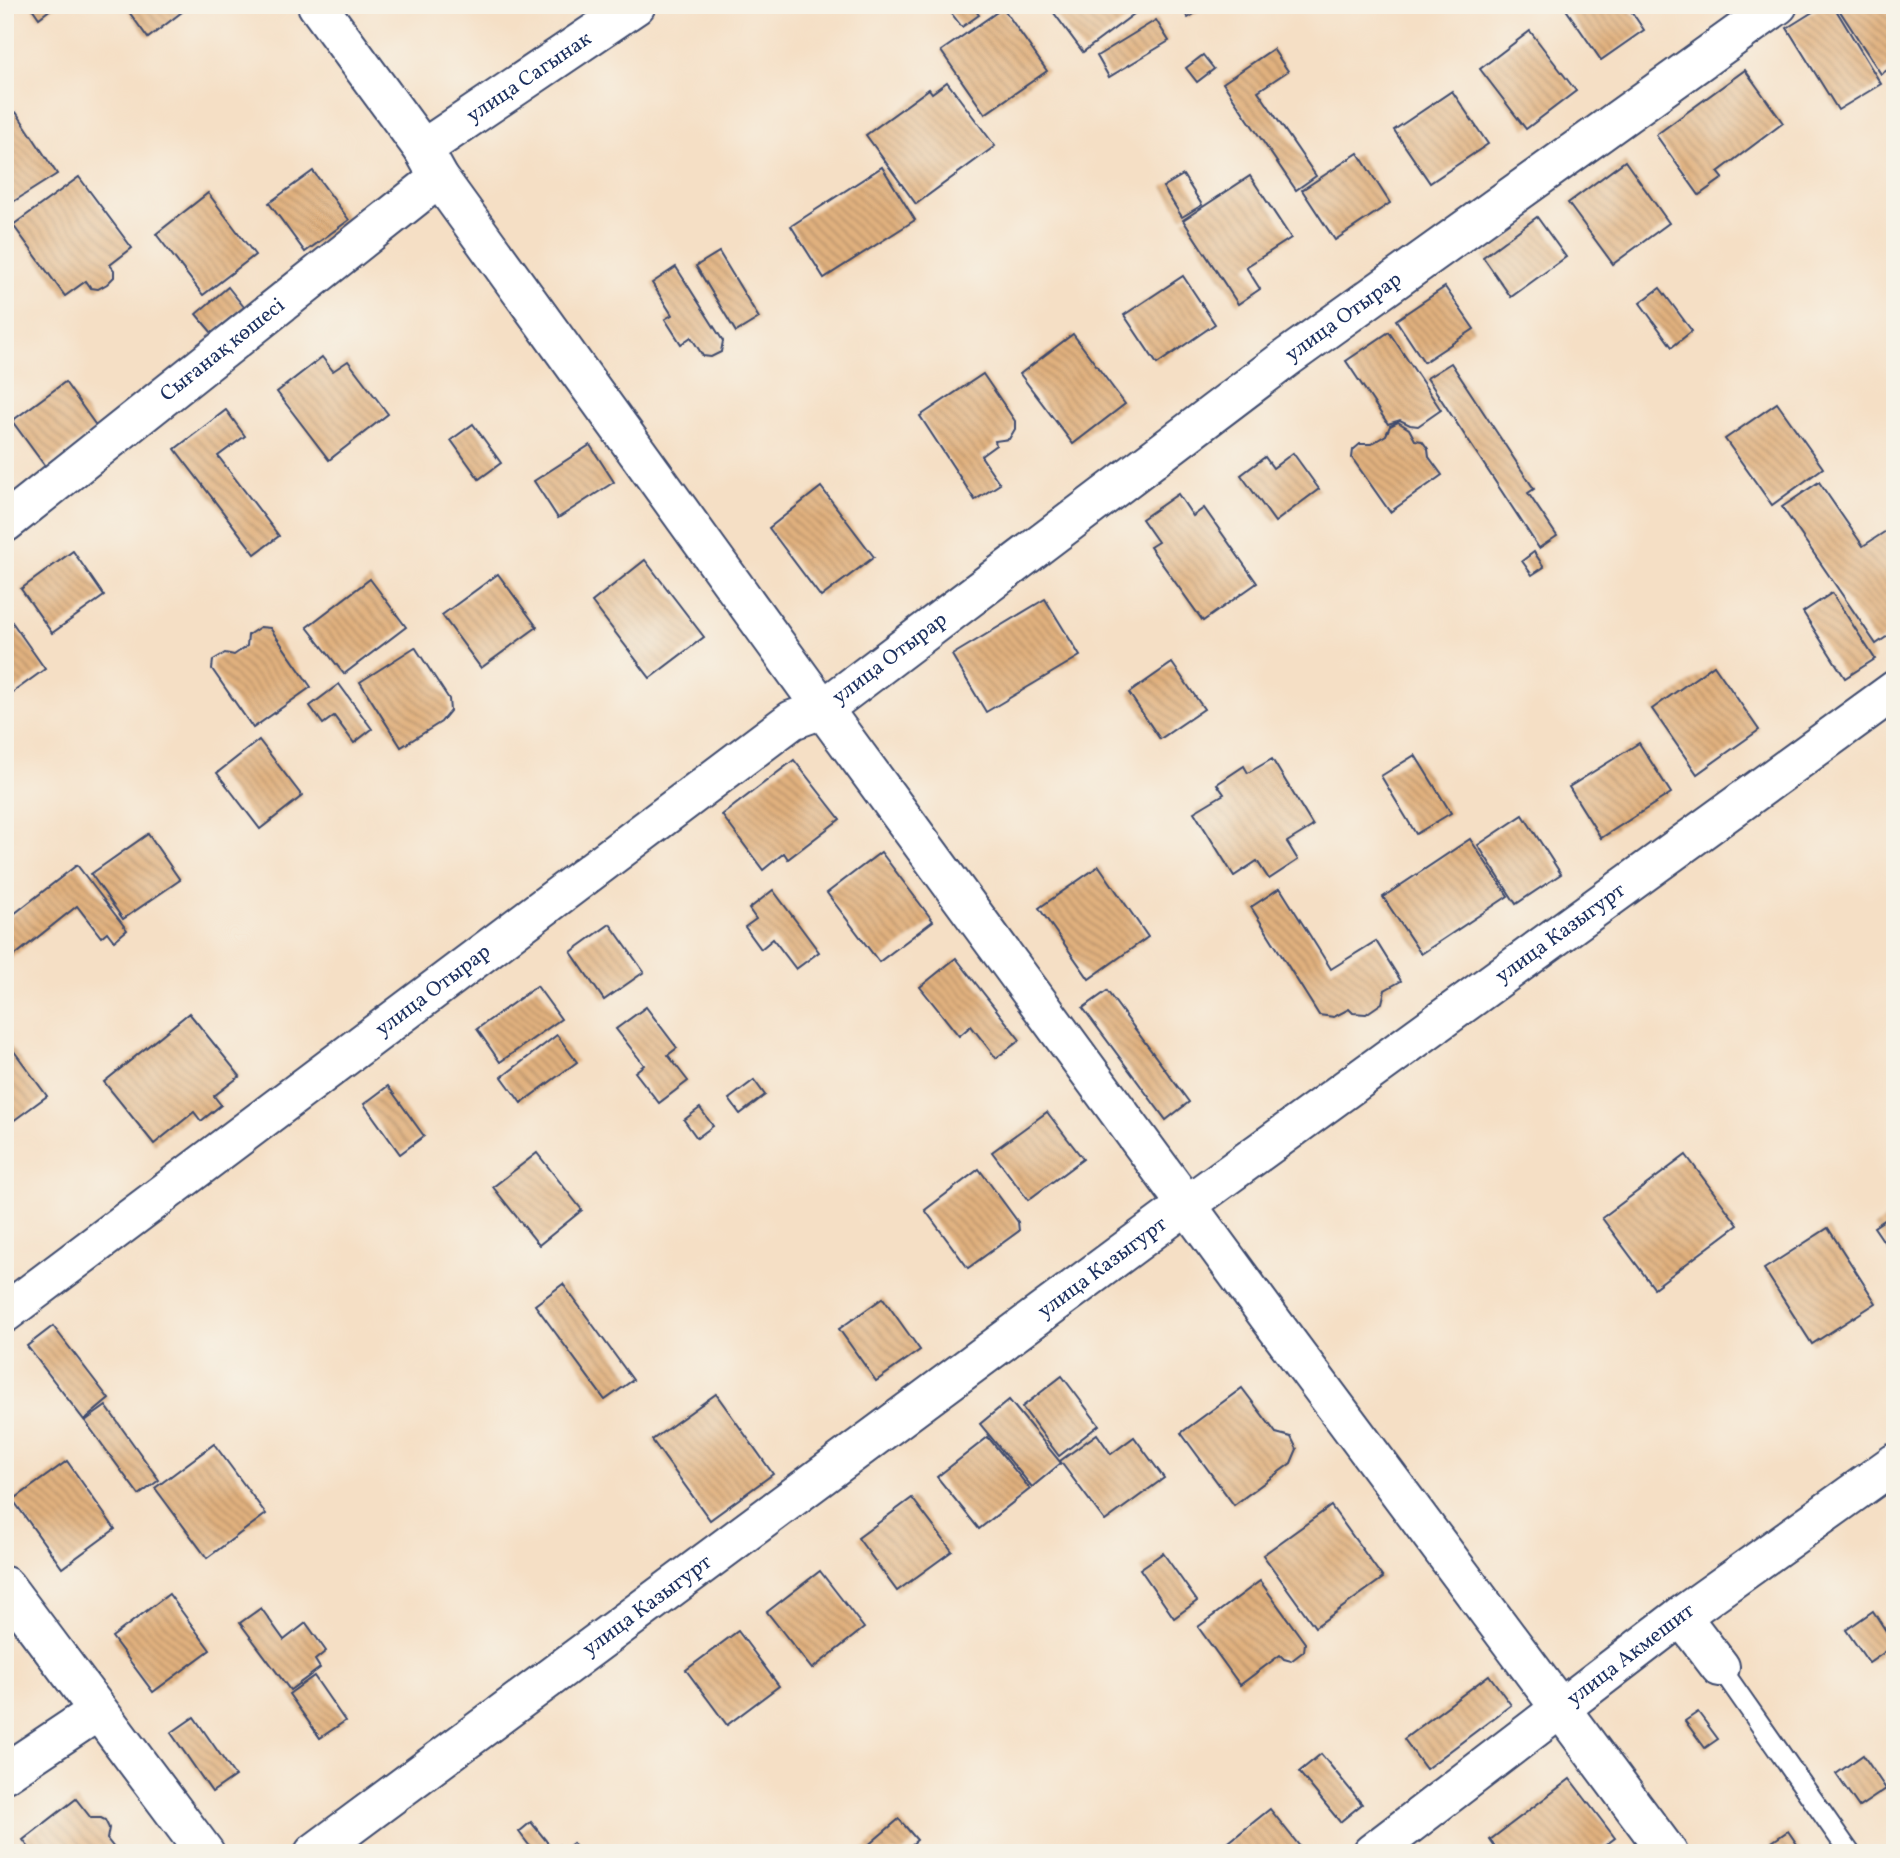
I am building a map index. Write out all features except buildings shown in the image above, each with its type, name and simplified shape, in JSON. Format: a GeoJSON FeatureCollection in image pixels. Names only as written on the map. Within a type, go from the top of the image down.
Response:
{"type":"FeatureCollection","features":[{"type":"Feature","properties":{"kind":"street"},"geometry":{"type":"LineString","coordinates":[[317,5],[823,709],[1277,1328],[1668,1853]]}},
{"type":"Feature","properties":{"kind":"street","name":"улица Сагынак"},"geometry":{"type":"LineString","coordinates":[[431,164],[636,5]]}},
{"type":"Feature","properties":{"kind":"street","name":"улица Отырар"},"geometry":{"type":"LineString","coordinates":[[5,1313],[792,720],[823,709],[1285,359],[1779,5]]}},
{"type":"Feature","properties":{"kind":"street","name":"Сығанақ көшесі"},"geometry":{"type":"LineString","coordinates":[[5,523],[431,164]]}},
{"type":"Feature","properties":{"kind":"street","name":"улица Казыгурт"},"geometry":{"type":"LineString","coordinates":[[314,1853],[1188,1204],[1895,690]]}},
{"type":"Feature","properties":{"kind":"street","name":"улица Акмешит"},"geometry":{"type":"LineString","coordinates":[[1372,1853],[1682,1616],[1895,1463]]}},
{"type":"Feature","properties":{"kind":"street"},"geometry":{"type":"LineString","coordinates":[[5,1586],[205,1853]]}},
{"type":"Feature","properties":{"kind":"street"},"geometry":{"type":"LineString","coordinates":[[1682,1616],[1720,1667]]}},
{"type":"Feature","properties":{"kind":"street"},"geometry":{"type":"LineString","coordinates":[[5,1773],[98,1711]]}},
{"type":"Feature","properties":{"kind":"lane"},"geometry":{"type":"LineString","coordinates":[[1720,1667],[1850,1853]]}}]}
